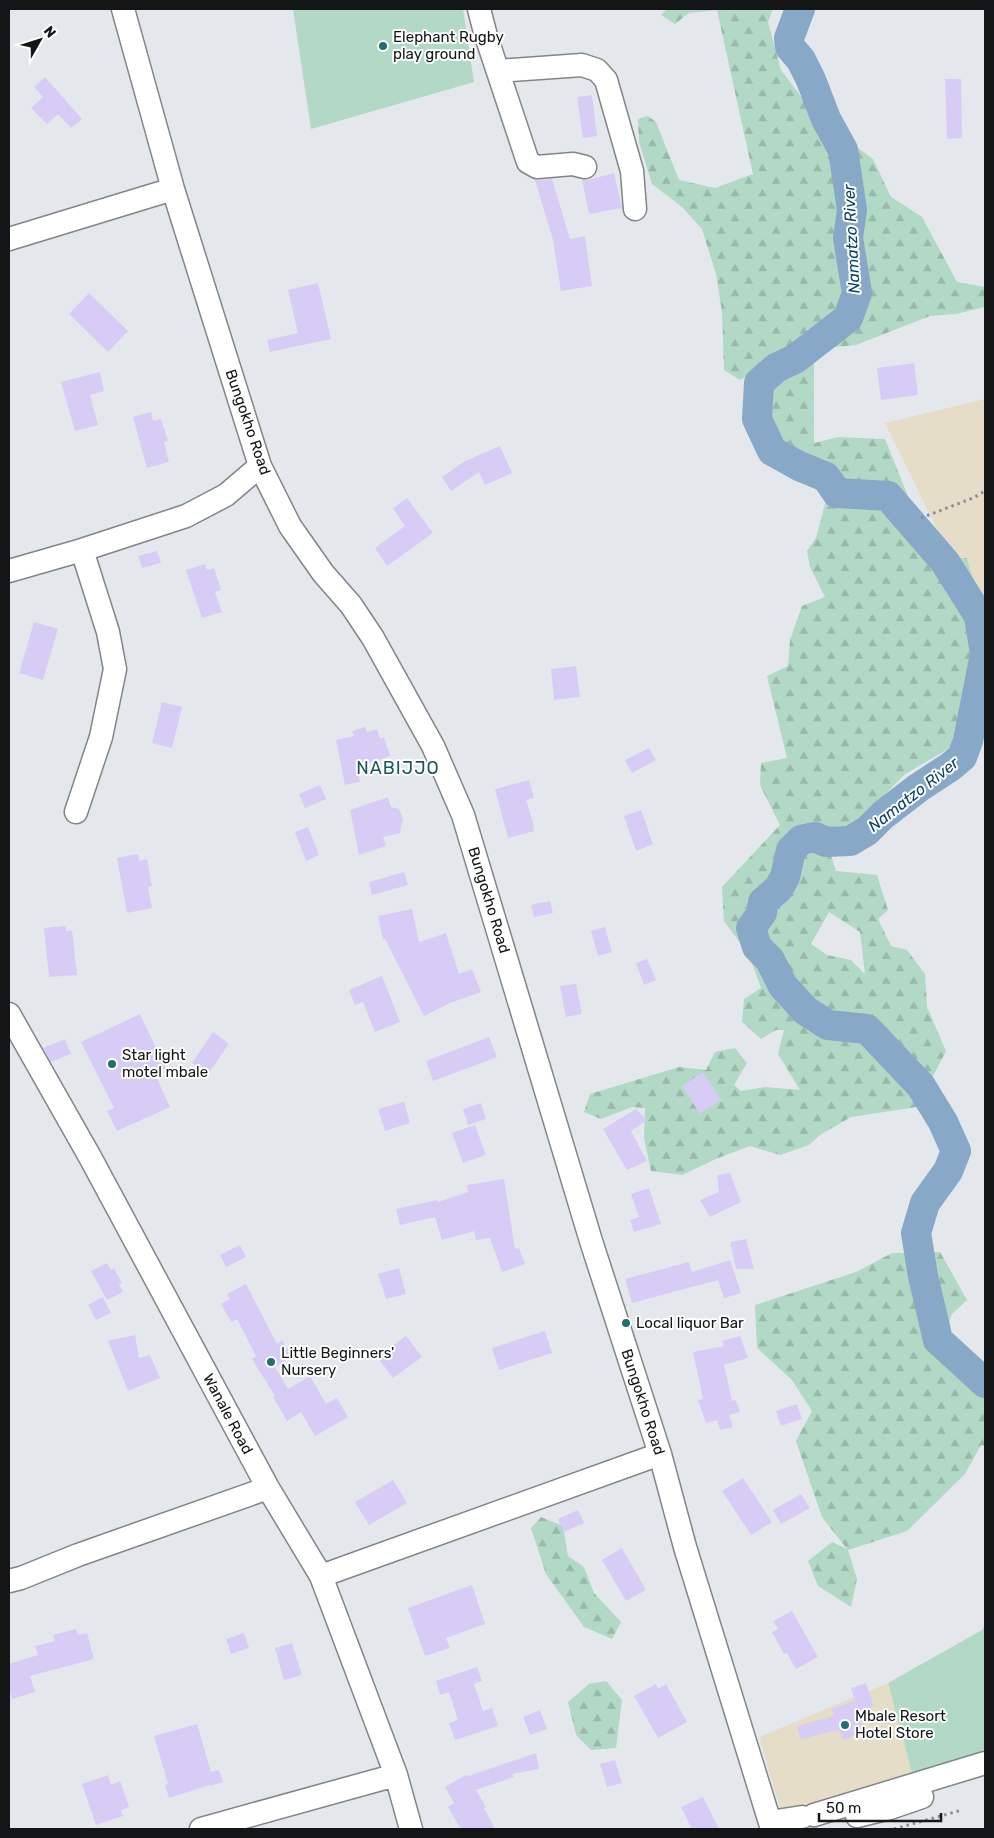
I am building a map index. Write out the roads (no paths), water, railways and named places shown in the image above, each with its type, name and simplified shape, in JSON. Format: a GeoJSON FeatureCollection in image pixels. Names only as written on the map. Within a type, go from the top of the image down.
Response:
{"type":"FeatureCollection","features":[{"type":"Feature","properties":{"kind":"street","name":"Bungokho Road"},"geometry":{"type":"LineString","coordinates":[[123,9],[173,189],[260,466],[290,526],[323,573],[351,605],[373,638],[432,746],[463,815],[591,1241],[660,1454],[685,1547],[771,1826]]}},
{"type":"Feature","properties":{"kind":"street"},"geometry":{"type":"LineString","coordinates":[[479,9],[486,36],[528,162],[537,167],[573,164],[585,167]]}},
{"type":"Feature","properties":{"kind":"street"},"geometry":{"type":"LineString","coordinates":[[498,71],[582,65],[597,70],[606,80],[632,171],[635,209]]}},
{"type":"Feature","properties":{"kind":"street"},"geometry":{"type":"LineString","coordinates":[[9,239],[173,189]]}},
{"type":"Feature","properties":{"kind":"street"},"geometry":{"type":"LineString","coordinates":[[9,571],[82,550],[186,516],[226,495],[260,466]]}},
{"type":"Feature","properties":{"kind":"street"},"geometry":{"type":"LineString","coordinates":[[76,812],[101,737],[115,669],[108,632],[82,550]]}},
{"type":"Feature","properties":{"kind":"street","name":"Wanale Road"},"geometry":{"type":"LineString","coordinates":[[9,1014],[90,1157],[268,1488],[321,1576],[396,1775],[412,1829]]}},
{"type":"Feature","properties":{"kind":"street"},"geometry":{"type":"LineString","coordinates":[[321,1576],[660,1454]]}},
{"type":"Feature","properties":{"kind":"street"},"geometry":{"type":"LineString","coordinates":[[9,1581],[268,1488]]}},
{"type":"Feature","properties":{"kind":"street"},"geometry":{"type":"LineString","coordinates":[[809,1823],[985,1763]]}},
{"type":"Feature","properties":{"kind":"street"},"geometry":{"type":"LineString","coordinates":[[201,1829],[396,1775]]}},
{"type":"Feature","properties":{"kind":"street"},"geometry":{"type":"LineString","coordinates":[[771,1826],[809,1823],[890,1808],[985,1777]]}},
{"type":"Feature","properties":{"kind":"waterway","name":"Namatzo River"},"geometry":{"type":"LineString","coordinates":[[800,9],[789,38],[790,47],[801,60],[826,119],[843,150],[852,210],[848,238],[857,293],[848,318],[795,359],[776,368],[759,383],[757,419],[772,451],[799,466],[826,477],[837,493],[888,496],[945,562],[979,616],[985,654],[968,741],[962,757],[883,815],[867,831],[850,841],[826,842],[815,837],[801,840],[791,850],[785,877],[778,889],[763,902],[762,913],[751,928],[757,947],[770,960],[783,986],[806,1011],[828,1025],[867,1029],[921,1086],[943,1122],[956,1151],[948,1171],[925,1203],[916,1233],[923,1276],[938,1340],[985,1383]]}},
{"type":"Feature","properties":{"kind":"tunnel"},"geometry":{"type":"LineString","coordinates":[[806,1829],[817,1825]]}},
{"type":"Feature","properties":{"kind":"place","name":"Elephant Rugby play ground"},"geometry":{"type":"Point","coordinates":[383,46]}},
{"type":"Feature","properties":{"kind":"place","name":"Star light motel mbale"},"geometry":{"type":"Point","coordinates":[112,1064]}},
{"type":"Feature","properties":{"kind":"place","name":"Local liquor Bar"},"geometry":{"type":"Point","coordinates":[626,1323]}},
{"type":"Feature","properties":{"kind":"place","name":"Little Beginners' Nursery"},"geometry":{"type":"Point","coordinates":[271,1362]}},
{"type":"Feature","properties":{"kind":"place","name":"Mbale Resort Hotel Store"},"geometry":{"type":"Point","coordinates":[845,1725]}},
{"type":"Feature","properties":{"kind":"district","name":"NABIJJO"},"geometry":{"type":"Point","coordinates":[398,768]}}]}
